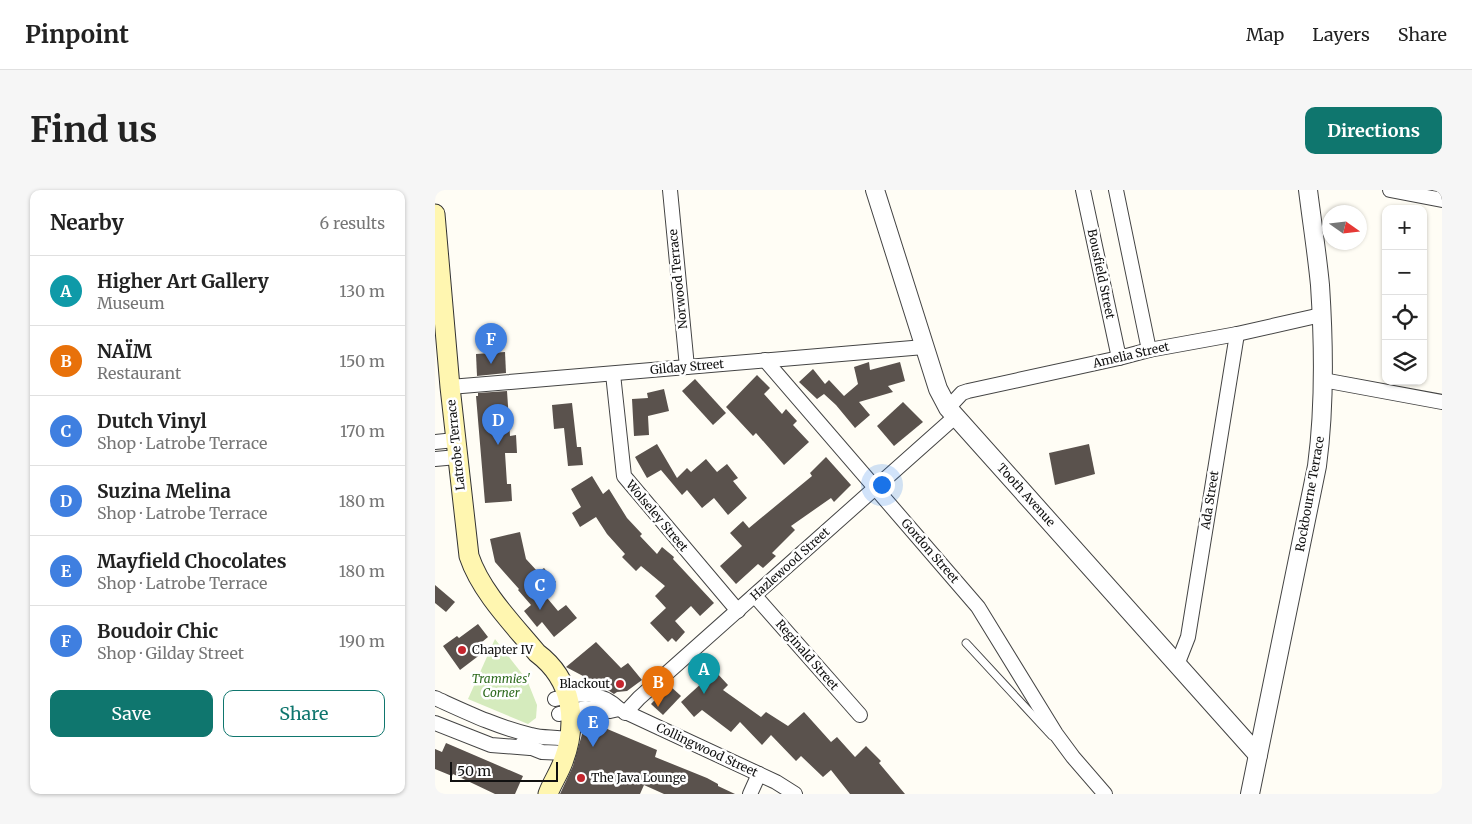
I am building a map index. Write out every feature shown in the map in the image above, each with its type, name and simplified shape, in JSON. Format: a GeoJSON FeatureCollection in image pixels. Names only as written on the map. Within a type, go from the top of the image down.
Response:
{"type":"FeatureCollection","features":[{"type":"Feature","properties":{"kind":"main road","name":"Latrobe Terrace"},"geometry":{"type":"LineString","coordinates":[[435,214],[456,449],[469,556],[483,585],[537,654],[547,661],[561,682],[563,705]]}},
{"type":"Feature","properties":{"kind":"main road"},"geometry":{"type":"LineString","coordinates":[[551,786],[553,768],[572,727],[563,705]]}},
{"type":"Feature","properties":{"kind":"street","name":"Norwood Terrace"},"geometry":{"type":"LineString","coordinates":[[670,190],[687,367]]}},
{"type":"Feature","properties":{"kind":"street","name":"Tooth Avenue"},"geometry":{"type":"LineString","coordinates":[[875,190],[938,389],[952,412],[1258,755]]}},
{"type":"Feature","properties":{"kind":"street","name":"Bousfield Street"},"geometry":{"type":"LineString","coordinates":[[1083,190],[1119,358]]}},
{"type":"Feature","properties":{"kind":"street"},"geometry":{"type":"LineString","coordinates":[[1116,190],[1149,350]]}},
{"type":"Feature","properties":{"kind":"street","name":"Rockbourne Terrace"},"geometry":{"type":"LineString","coordinates":[[1250,794],[1317,466],[1321,436],[1323,380],[1320,285],[1308,190]]}},
{"type":"Feature","properties":{"kind":"street"},"geometry":{"type":"LineString","coordinates":[[1390,190],[1442,200]]}},
{"type":"Feature","properties":{"kind":"street","name":"Amelia Street"},"geometry":{"type":"LineString","coordinates":[[952,412],[962,394],[968,392],[1149,350],[1237,334],[1321,315]]}},
{"type":"Feature","properties":{"kind":"street","name":"Ada Street"},"geometry":{"type":"LineString","coordinates":[[1177,665],[1188,637],[1237,334]]}},
{"type":"Feature","properties":{"kind":"street","name":"Gilday Street"},"geometry":{"type":"LineString","coordinates":[[450,387],[924,347]]}},
{"type":"Feature","properties":{"kind":"street","name":"Gordon Street"},"geometry":{"type":"LineString","coordinates":[[765,360],[978,607],[1045,717],[1073,757],[1105,794]]}},
{"type":"Feature","properties":{"kind":"street","name":"Wolseley Street"},"geometry":{"type":"LineString","coordinates":[[613,374],[624,476],[739,610]]}},
{"type":"Feature","properties":{"kind":"street"},"geometry":{"type":"LineString","coordinates":[[1323,380],[1442,402]]}},
{"type":"Feature","properties":{"kind":"street","name":"Hazlewood Street"},"geometry":{"type":"LineString","coordinates":[[622,711],[755,596],[876,487],[952,412]]}},
{"type":"Feature","properties":{"kind":"street"},"geometry":{"type":"LineString","coordinates":[[435,442],[456,449]]}},
{"type":"Feature","properties":{"kind":"street"},"geometry":{"type":"LineString","coordinates":[[435,459],[456,449]]}},
{"type":"Feature","properties":{"kind":"street","name":"Reginald Street"},"geometry":{"type":"LineString","coordinates":[[755,596],[860,714]]}},
{"type":"Feature","properties":{"kind":"street","name":"Collingwood Street"},"geometry":{"type":"LineString","coordinates":[[563,705],[583,694],[591,694],[613,703],[622,711],[759,774],[795,794]]}},
{"type":"Feature","properties":{"kind":"street"},"geometry":{"type":"LineString","coordinates":[[435,698],[500,727],[563,746]]}},
{"type":"Feature","properties":{"kind":"street"},"geometry":{"type":"LineString","coordinates":[[435,723],[491,745],[501,747],[563,746]]}},
{"type":"Feature","properties":{"kind":"street"},"geometry":{"type":"LineString","coordinates":[[500,727],[512,738],[530,748]]}},
{"type":"Feature","properties":{"kind":"street"},"geometry":{"type":"LineString","coordinates":[[750,794],[759,774]]}},
{"type":"Feature","properties":{"kind":"lane","name":"Gordon Street"},"geometry":{"type":"LineString","coordinates":[[966,643],[1025,709],[1073,757]]}},
{"type":"Feature","properties":{"kind":"green space","name":"Trammies' Corner"},"geometry":{"type":"Polygon","coordinates":[[[495,639],[527,680],[537,705],[536,718],[528,724],[468,699],[495,639]]]}},
{"type":"Feature","properties":{"kind":"building"},"geometry":{"type":"Polygon","coordinates":[[[505,352],[506,373],[477,376],[476,354],[505,352]]]}},
{"type":"Feature","properties":{"kind":"building"},"geometry":{"type":"Polygon","coordinates":[[[869,362],[870,370],[900,362],[905,381],[888,386],[893,392],[859,402],[870,415],[855,428],[824,394],[817,399],[799,382],[813,369],[825,384],[829,380],[844,396],[858,384],[854,367],[869,362]]]}},
{"type":"Feature","properties":{"kind":"building"},"geometry":{"type":"Polygon","coordinates":[[[757,375],[770,388],[764,394],[782,414],[786,409],[797,421],[793,425],[809,442],[784,465],[756,433],[753,436],[726,407],[757,375]]]}},
{"type":"Feature","properties":{"kind":"building"},"geometry":{"type":"Polygon","coordinates":[[[695,379],[726,413],[713,425],[682,391],[695,379]]]}},
{"type":"Feature","properties":{"kind":"building"},"geometry":{"type":"Polygon","coordinates":[[[664,389],[669,411],[648,416],[649,435],[634,436],[632,399],[648,398],[647,393],[664,389]]]}},
{"type":"Feature","properties":{"kind":"building"},"geometry":{"type":"Polygon","coordinates":[[[507,391],[510,436],[516,435],[517,453],[505,453],[507,484],[511,484],[512,501],[485,503],[476,396],[478,396],[478,393],[507,391]]]}},
{"type":"Feature","properties":{"kind":"building"},"geometry":{"type":"Polygon","coordinates":[[[903,402],[923,422],[894,446],[877,426],[903,402]]]}},
{"type":"Feature","properties":{"kind":"building"},"geometry":{"type":"Polygon","coordinates":[[[572,403],[577,447],[581,447],[583,465],[568,466],[564,428],[554,429],[552,405],[572,403]]]}},
{"type":"Feature","properties":{"kind":"building"},"geometry":{"type":"Polygon","coordinates":[[[657,444],[677,478],[687,468],[691,472],[706,459],[717,472],[727,464],[738,478],[733,481],[747,498],[728,515],[714,498],[702,508],[687,490],[682,495],[661,470],[647,478],[635,457],[657,444]]]}},
{"type":"Feature","properties":{"kind":"building"},"geometry":{"type":"Polygon","coordinates":[[[1089,444],[1095,474],[1055,485],[1049,453],[1089,444]]]}},
{"type":"Feature","properties":{"kind":"building"},"geometry":{"type":"Polygon","coordinates":[[[826,457],[851,485],[834,502],[831,498],[791,526],[795,530],[772,553],[776,556],[763,568],[758,564],[736,584],[720,566],[742,546],[730,533],[743,521],[749,528],[812,476],[810,473],[826,457]]]}},
{"type":"Feature","properties":{"kind":"building"},"geometry":{"type":"Polygon","coordinates":[[[592,476],[603,494],[609,489],[627,518],[642,534],[640,536],[657,554],[662,547],[674,557],[673,559],[714,603],[700,616],[691,606],[675,621],[685,632],[676,642],[672,638],[668,642],[650,623],[666,608],[655,596],[665,586],[641,566],[636,571],[622,557],[625,554],[607,534],[596,517],[580,527],[572,513],[581,507],[571,489],[592,476]]]}},
{"type":"Feature","properties":{"kind":"building"},"geometry":{"type":"Polygon","coordinates":[[[520,532],[526,559],[538,572],[544,568],[556,582],[543,593],[558,611],[566,605],[577,618],[554,637],[542,622],[537,627],[524,611],[531,605],[495,562],[490,539],[520,532]]]}},
{"type":"Feature","properties":{"kind":"building"},"geometry":{"type":"Polygon","coordinates":[[[435,585],[455,602],[446,612],[435,603],[435,585]]]}},
{"type":"Feature","properties":{"kind":"building","name":"Chapter IV"},"geometry":{"type":"Polygon","coordinates":[[[478,624],[488,637],[476,647],[481,654],[460,670],[443,646],[457,636],[459,638],[478,624]]]}},
{"type":"Feature","properties":{"kind":"building"},"geometry":{"type":"Polygon","coordinates":[[[596,642],[621,668],[628,663],[642,680],[627,691],[614,694],[566,667],[596,642]]]}},
{"type":"Feature","properties":{"kind":"building"},"geometry":{"type":"Polygon","coordinates":[[[715,671],[728,685],[723,690],[761,717],[766,712],[788,726],[804,712],[831,742],[837,737],[855,757],[866,746],[881,761],[879,763],[905,794],[850,794],[831,770],[823,777],[801,756],[796,761],[771,735],[762,745],[740,722],[731,732],[702,710],[694,717],[681,702],[715,671]]]}},
{"type":"Feature","properties":{"kind":"building"},"geometry":{"type":"Polygon","coordinates":[[[669,685],[681,696],[663,715],[651,704],[669,685]]]}},
{"type":"Feature","properties":{"kind":"building"},"geometry":{"type":"Polygon","coordinates":[[[586,720],[657,750],[655,757],[707,778],[735,794],[664,794],[644,785],[640,794],[560,794],[573,766],[586,720]]]}},
{"type":"Feature","properties":{"kind":"building"},"geometry":{"type":"Polygon","coordinates":[[[446,743],[523,776],[515,794],[495,794],[453,774],[452,776],[435,769],[435,749],[442,752],[446,743]]]}},
{"type":"Feature","properties":{"kind":"place","name":"Boudoir Chic"},"geometry":{"type":"Point","coordinates":[491,364]}},
{"type":"Feature","properties":{"kind":"place","name":"Suzina Melina"},"geometry":{"type":"Point","coordinates":[498,445]}},
{"type":"Feature","properties":{"kind":"place","name":"Dutch Vinyl"},"geometry":{"type":"Point","coordinates":[540,610]}},
{"type":"Feature","properties":{"kind":"place","name":"Chapter IV"},"geometry":{"type":"Point","coordinates":[462,650]}},
{"type":"Feature","properties":{"kind":"place","name":"Blackout"},"geometry":{"type":"Point","coordinates":[620,684]}},
{"type":"Feature","properties":{"kind":"place","name":"Higher Art Gallery"},"geometry":{"type":"Point","coordinates":[704,694]}},
{"type":"Feature","properties":{"kind":"place","name":"NAÏM"},"geometry":{"type":"Point","coordinates":[658,707]}},
{"type":"Feature","properties":{"kind":"place","name":"Mayfield Chocolates"},"geometry":{"type":"Point","coordinates":[593,747]}},
{"type":"Feature","properties":{"kind":"place","name":"The Java Lounge"},"geometry":{"type":"Point","coordinates":[581,778]}}]}
